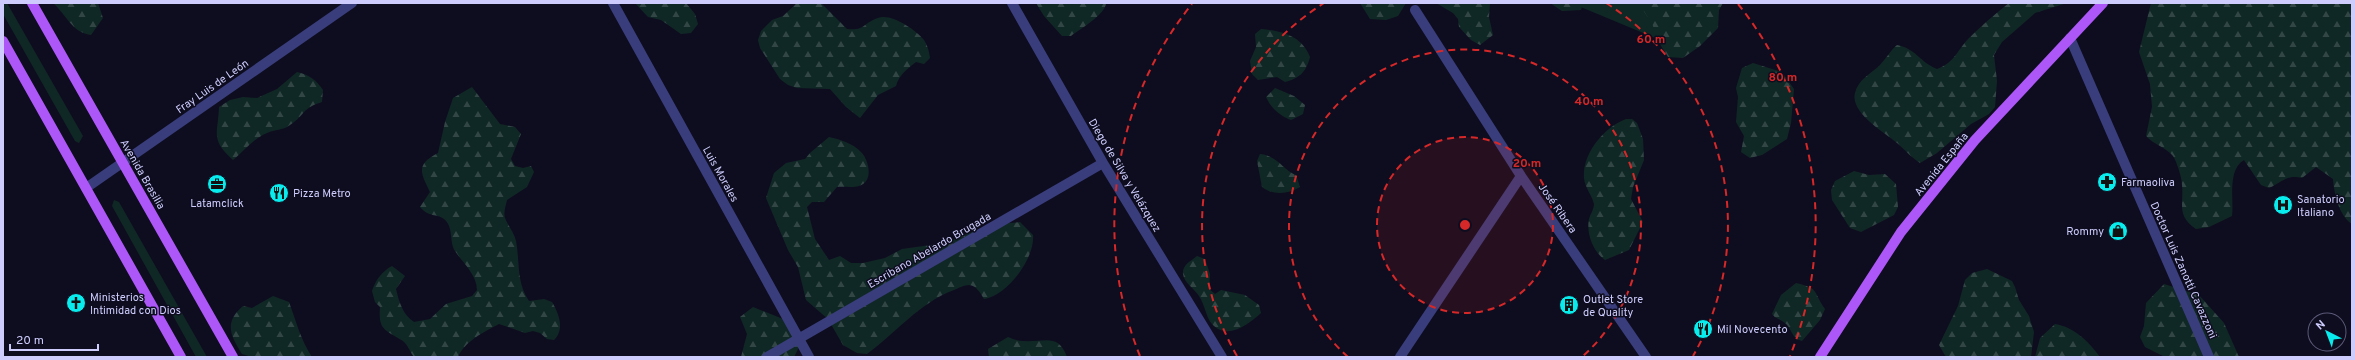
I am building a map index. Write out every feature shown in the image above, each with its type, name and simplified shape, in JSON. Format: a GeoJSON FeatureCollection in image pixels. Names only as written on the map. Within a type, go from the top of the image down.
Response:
{"type":"FeatureCollection","features":[{"type":"Feature","properties":{"kind":"main road","name":"Avenida Brasilia"},"geometry":{"type":"LineString","coordinates":[[32,3],[233,357]]}},
{"type":"Feature","properties":{"kind":"main road","name":"Avenida España"},"geometry":{"type":"LineString","coordinates":[[1820,357],[1901,232],[1976,140],[2102,3]]}},
{"type":"Feature","properties":{"kind":"main road"},"geometry":{"type":"LineString","coordinates":[[3,41],[181,357]]}},
{"type":"Feature","properties":{"kind":"street","name":"Fray Luis de León"},"geometry":{"type":"LineString","coordinates":[[86,188],[352,3]]}},
{"type":"Feature","properties":{"kind":"street","name":"Luis Morales"},"geometry":{"type":"LineString","coordinates":[[613,3],[809,357]]}},
{"type":"Feature","properties":{"kind":"street","name":"Diego de Silva y Velázquez"},"geometry":{"type":"LineString","coordinates":[[1012,3],[1103,164],[1222,357]]}},
{"type":"Feature","properties":{"kind":"street","name":"José Ribera"},"geometry":{"type":"LineString","coordinates":[[1415,10],[1521,176],[1646,357]]}},
{"type":"Feature","properties":{"kind":"street","name":"Doctor Luis Zanotti Cavazzoni"},"geometry":{"type":"LineString","coordinates":[[2070,38],[2209,357]]}},
{"type":"Feature","properties":{"kind":"street","name":"Escribano Abelardo Brugada"},"geometry":{"type":"LineString","coordinates":[[767,357],[1103,164]]}},
{"type":"Feature","properties":{"kind":"street"},"geometry":{"type":"LineString","coordinates":[[1400,357],[1521,176]]}},
{"type":"Feature","properties":{"kind":"green space"},"geometry":{"type":"Polygon","coordinates":[[[3,3],[7,3],[83,136],[79,143],[75,141],[3,14],[3,3]]]}},
{"type":"Feature","properties":{"kind":"green space"},"geometry":{"type":"Polygon","coordinates":[[[53,3],[98,3],[103,18],[91,35],[84,33],[74,27],[53,3]]]}},
{"type":"Feature","properties":{"kind":"green space"},"geometry":{"type":"Polygon","coordinates":[[[635,3],[686,3],[695,14],[698,24],[691,33],[681,34],[661,20],[648,17],[635,3]]]}},
{"type":"Feature","properties":{"kind":"green space"},"geometry":{"type":"Polygon","coordinates":[[[797,3],[821,3],[847,29],[861,28],[873,20],[883,17],[896,20],[909,27],[924,40],[930,58],[924,64],[916,62],[904,72],[896,86],[878,95],[860,118],[846,107],[830,89],[797,88],[788,85],[780,79],[760,48],[758,40],[761,31],[772,20],[783,16],[797,3]]]}},
{"type":"Feature","properties":{"kind":"green space"},"geometry":{"type":"Polygon","coordinates":[[[1036,3],[1106,3],[1102,12],[1092,21],[1071,36],[1062,36],[1044,16],[1036,3]]]}},
{"type":"Feature","properties":{"kind":"green space"},"geometry":{"type":"Polygon","coordinates":[[[1360,3],[1406,3],[1398,16],[1386,20],[1370,19],[1360,3]]]}},
{"type":"Feature","properties":{"kind":"green space"},"geometry":{"type":"Polygon","coordinates":[[[1436,3],[1490,3],[1489,17],[1493,35],[1480,45],[1471,40],[1459,27],[1458,19],[1453,13],[1436,3]]]}},
{"type":"Feature","properties":{"kind":"green space"},"geometry":{"type":"Polygon","coordinates":[[[1550,3],[1583,3],[1581,10],[1562,11],[1550,3]]]}},
{"type":"Feature","properties":{"kind":"green space"},"geometry":{"type":"Polygon","coordinates":[[[1571,3],[1696,3],[1665,42],[1571,3]]]}},
{"type":"Feature","properties":{"kind":"green space"},"geometry":{"type":"Polygon","coordinates":[[[1638,3],[1723,3],[1719,10],[1718,28],[1700,46],[1683,58],[1668,57],[1658,41],[1652,23],[1638,3]]]}},
{"type":"Feature","properties":{"kind":"green space"},"geometry":{"type":"Polygon","coordinates":[[[2009,3],[2067,3],[2035,13],[2002,42],[1994,55],[1997,81],[1995,107],[1989,114],[1971,124],[1937,153],[1920,163],[1863,115],[1855,100],[1857,88],[1859,84],[1879,66],[1897,45],[1909,49],[1937,69],[1951,60],[1968,39],[2009,3]]]}},
{"type":"Feature","properties":{"kind":"green space","name":"Sanatorio Italiano"},"geometry":{"type":"Polygon","coordinates":[[[2151,3],[2352,3],[2352,224],[2344,216],[2338,204],[2333,179],[2316,167],[2302,178],[2288,178],[2269,188],[2261,185],[2244,160],[2235,171],[2233,178],[2232,216],[2209,227],[2196,229],[2190,224],[2183,214],[2182,182],[2175,159],[2167,151],[2146,136],[2152,107],[2150,84],[2139,52],[2151,3]]]}},
{"type":"Feature","properties":{"kind":"green space"},"geometry":{"type":"Polygon","coordinates":[[[1261,29],[1284,33],[1297,39],[1302,44],[1310,57],[1307,67],[1302,74],[1295,79],[1285,82],[1277,77],[1258,80],[1252,74],[1250,61],[1256,47],[1255,34],[1261,29]]]}},
{"type":"Feature","properties":{"kind":"green space"},"geometry":{"type":"Polygon","coordinates":[[[1753,63],[1782,72],[1794,89],[1791,123],[1787,139],[1762,155],[1750,158],[1741,152],[1744,136],[1736,122],[1738,97],[1736,88],[1742,68],[1753,63]]]}},
{"type":"Feature","properties":{"kind":"green space"},"geometry":{"type":"Polygon","coordinates":[[[297,72],[309,76],[320,86],[323,90],[322,102],[307,109],[287,127],[262,135],[233,160],[221,147],[218,141],[217,131],[219,107],[230,100],[243,97],[257,98],[277,89],[297,72]]]}},
{"type":"Feature","properties":{"kind":"green space"},"geometry":{"type":"Polygon","coordinates":[[[472,87],[500,124],[515,127],[521,134],[511,159],[515,166],[523,168],[531,166],[534,172],[527,187],[507,200],[504,216],[516,241],[520,279],[525,294],[529,301],[544,299],[552,302],[559,316],[559,331],[554,340],[547,339],[540,333],[533,331],[525,333],[499,324],[481,334],[465,346],[458,357],[414,357],[403,341],[384,329],[380,321],[380,307],[375,302],[372,291],[379,277],[392,266],[405,276],[396,289],[404,312],[414,322],[430,319],[446,304],[472,296],[477,290],[475,279],[453,247],[447,222],[441,217],[427,213],[420,207],[430,192],[424,180],[422,170],[423,166],[426,161],[438,153],[445,122],[453,98],[472,87]]]}},
{"type":"Feature","properties":{"kind":"green space"},"geometry":{"type":"Polygon","coordinates":[[[1275,88],[1294,96],[1305,105],[1303,114],[1291,120],[1276,111],[1270,105],[1266,97],[1275,88]]]}},
{"type":"Feature","properties":{"kind":"green space"},"geometry":{"type":"Polygon","coordinates":[[[1626,119],[1632,119],[1637,123],[1643,139],[1644,160],[1633,187],[1631,199],[1643,222],[1629,250],[1605,260],[1597,252],[1591,242],[1588,224],[1594,204],[1585,182],[1584,169],[1596,142],[1610,128],[1626,119]]]}},
{"type":"Feature","properties":{"kind":"green space"},"geometry":{"type":"Polygon","coordinates":[[[829,137],[846,142],[858,149],[864,156],[869,170],[867,180],[864,184],[856,187],[837,187],[824,202],[812,202],[807,207],[815,239],[829,260],[840,256],[851,263],[863,263],[885,258],[902,249],[945,243],[989,225],[1020,222],[1033,235],[1030,254],[1025,264],[1011,283],[1002,291],[993,296],[984,299],[976,288],[969,285],[930,302],[867,354],[857,353],[843,345],[828,319],[806,300],[798,267],[788,250],[766,198],[774,173],[786,163],[805,159],[829,137]]]}},
{"type":"Feature","properties":{"kind":"green space"},"geometry":{"type":"Polygon","coordinates":[[[1260,154],[1271,157],[1296,175],[1300,187],[1291,191],[1276,193],[1262,187],[1257,161],[1260,154]]]}},
{"type":"Feature","properties":{"kind":"green space"},"geometry":{"type":"Polygon","coordinates":[[[1854,171],[1869,175],[1885,174],[1896,184],[1898,207],[1894,215],[1861,232],[1850,228],[1832,200],[1831,190],[1835,181],[1854,171]]]}},
{"type":"Feature","properties":{"kind":"green space"},"geometry":{"type":"Polygon","coordinates":[[[114,200],[119,202],[207,357],[196,357],[112,206],[114,200]]]}},
{"type":"Feature","properties":{"kind":"green space"},"geometry":{"type":"Polygon","coordinates":[[[1197,256],[1205,259],[1210,274],[1209,289],[1215,294],[1221,290],[1245,295],[1259,305],[1261,313],[1244,326],[1231,331],[1218,329],[1212,324],[1197,293],[1187,283],[1183,274],[1185,266],[1197,256]]]}},
{"type":"Feature","properties":{"kind":"green space"},"geometry":{"type":"Polygon","coordinates":[[[1987,269],[2012,281],[2015,287],[2019,300],[2029,316],[2034,332],[2031,357],[1946,357],[1939,345],[1958,306],[1965,280],[1972,273],[1987,269]]]}},
{"type":"Feature","properties":{"kind":"green space"},"geometry":{"type":"Polygon","coordinates":[[[1796,283],[1809,287],[1815,291],[1825,309],[1820,320],[1802,341],[1798,340],[1793,335],[1786,323],[1776,318],[1772,314],[1781,295],[1796,283]]]}},
{"type":"Feature","properties":{"kind":"green space"},"geometry":{"type":"Polygon","coordinates":[[[2164,284],[2199,295],[2224,323],[2239,357],[2165,357],[2145,347],[2140,337],[2144,326],[2146,303],[2164,284]]]}},
{"type":"Feature","properties":{"kind":"green space"},"geometry":{"type":"Polygon","coordinates":[[[273,296],[289,302],[302,338],[312,357],[252,357],[242,354],[232,335],[231,323],[233,318],[243,306],[252,308],[273,296]]]}},
{"type":"Feature","properties":{"kind":"green space"},"geometry":{"type":"Polygon","coordinates":[[[753,307],[783,319],[799,347],[794,357],[741,357],[747,334],[740,317],[753,307]]]}},
{"type":"Feature","properties":{"kind":"green space"},"geometry":{"type":"Polygon","coordinates":[[[2055,324],[2075,332],[2091,346],[2100,357],[2035,357],[2040,338],[2055,324]]]}},
{"type":"Feature","properties":{"kind":"green space"},"geometry":{"type":"Polygon","coordinates":[[[1008,337],[1021,341],[1054,341],[1059,344],[1067,357],[989,357],[988,349],[1008,337]]]}},
{"type":"Feature","properties":{"kind":"place","name":"Farmaoliva"},"geometry":{"type":"Point","coordinates":[2107,182]}},
{"type":"Feature","properties":{"kind":"place","name":"Latamclick"},"geometry":{"type":"Point","coordinates":[217,184]}},
{"type":"Feature","properties":{"kind":"place","name":"Pizza Metro"},"geometry":{"type":"Point","coordinates":[279,193]}},
{"type":"Feature","properties":{"kind":"place","name":"Sanatorio Italiano"},"geometry":{"type":"Point","coordinates":[2283,205]}},
{"type":"Feature","properties":{"kind":"place","name":"Rommy"},"geometry":{"type":"Point","coordinates":[2118,231]}},
{"type":"Feature","properties":{"kind":"place","name":"Ministerios Intimidad con Dios"},"geometry":{"type":"Point","coordinates":[76,303]}},
{"type":"Feature","properties":{"kind":"place","name":"Outlet Store de Quality"},"geometry":{"type":"Point","coordinates":[1569,305]}},
{"type":"Feature","properties":{"kind":"place","name":"Mil Novecento"},"geometry":{"type":"Point","coordinates":[1703,329]}}]}
